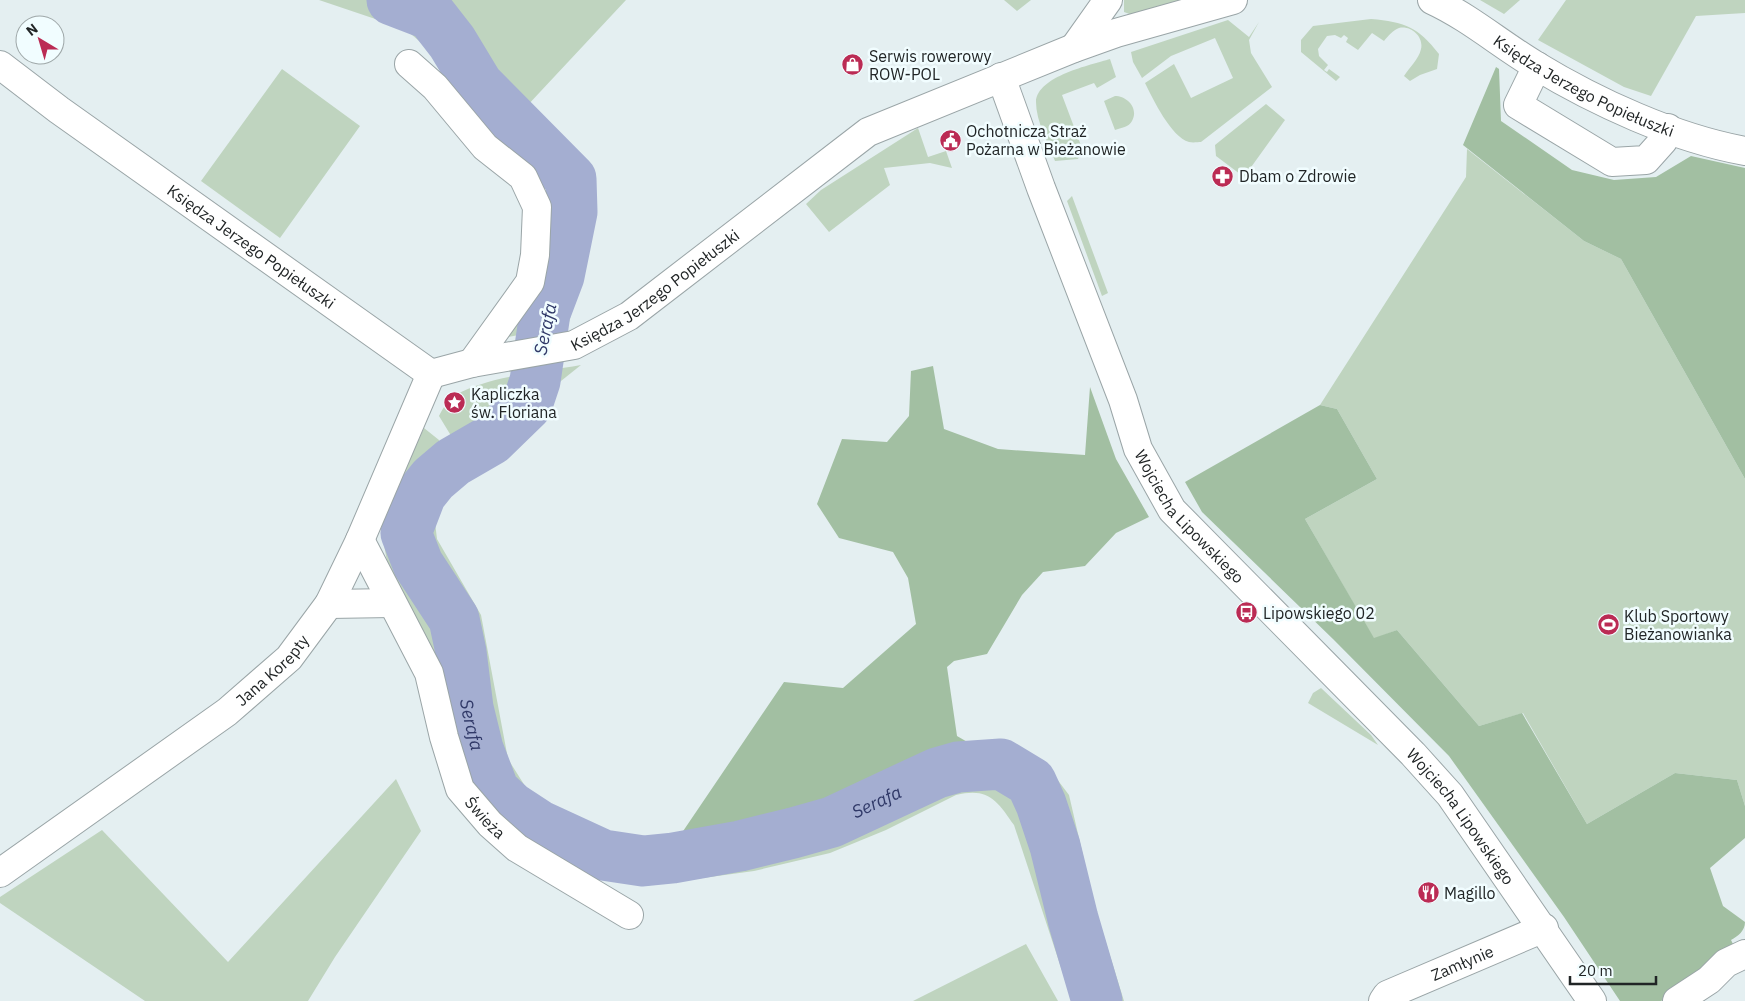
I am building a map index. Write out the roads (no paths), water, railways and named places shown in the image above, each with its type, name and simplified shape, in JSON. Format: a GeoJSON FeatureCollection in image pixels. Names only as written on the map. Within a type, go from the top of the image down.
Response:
{"type":"FeatureCollection","features":[{"type":"Feature","properties":{"kind":"street"},"geometry":{"type":"LineString","coordinates":[[1074,48],[1108,0]]}},
{"type":"Feature","properties":{"kind":"street","name":"Księdza Jerzego Popiełuszki"},"geometry":{"type":"LineString","coordinates":[[0,65],[67,116],[432,374],[472,362],[574,345],[629,316],[868,132],[1074,48],[1116,33],[1233,0]]}},
{"type":"Feature","properties":{"kind":"street","name":"Księdza Jerzego Popiełuszki"},"geometry":{"type":"LineString","coordinates":[[1432,0],[1457,13],[1536,66],[1629,115],[1706,142],[1745,151]]}},
{"type":"Feature","properties":{"kind":"street"},"geometry":{"type":"LineString","coordinates":[[409,64],[435,87],[485,147],[522,177],[536,207],[535,255],[530,282],[472,362]]}},
{"type":"Feature","properties":{"kind":"street"},"geometry":{"type":"LineString","coordinates":[[1536,66],[1518,105],[1612,162],[1646,160],[1663,142],[1668,128]]}},
{"type":"Feature","properties":{"kind":"street","name":"Wojciecha Lipowskiego"},"geometry":{"type":"LineString","coordinates":[[1001,77],[1123,400],[1138,449],[1172,510],[1440,783],[1544,928],[1592,1001]]}},
{"type":"Feature","properties":{"kind":"street","name":"Jana Korepty"},"geometry":{"type":"LineString","coordinates":[[0,873],[227,712],[289,658],[329,604],[360,540],[432,374]]}},
{"type":"Feature","properties":{"kind":"street","name":"Świeża"},"geometry":{"type":"LineString","coordinates":[[360,540],[429,673],[444,737],[460,789],[490,824],[517,848],[630,915]]}},
{"type":"Feature","properties":{"kind":"street"},"geometry":{"type":"LineString","coordinates":[[329,604],[392,603]]}},
{"type":"Feature","properties":{"kind":"street","name":"Zamłynie"},"geometry":{"type":"LineString","coordinates":[[1383,1001],[1387,995],[1544,928]]}},
{"type":"Feature","properties":{"kind":"street"},"geometry":{"type":"LineString","coordinates":[[1677,1001],[1709,980],[1726,963],[1745,954]]}},
{"type":"Feature","properties":{"kind":"waterway","name":"Serafa"},"geometry":{"type":"LineString","coordinates":[[392,0],[431,15],[452,42],[478,85],[571,179],[572,212],[559,276],[545,313],[535,381],[527,405],[491,440],[453,462],[433,479],[421,494],[406,533],[418,564],[454,619],[461,652],[468,708],[478,749],[494,791],[511,807],[540,826],[603,855],[643,861],[673,858],[740,846],[793,833],[832,822],[937,773],[958,767],[1001,764],[1031,782],[1041,804],[1055,846],[1073,919],[1097,1001]]}},
{"type":"Feature","properties":{"kind":"place","name":"Serwis rowerowy ROW-POL"},"geometry":{"type":"Point","coordinates":[853,65]}},
{"type":"Feature","properties":{"kind":"place","name":"Ochotnicza Straż Pożarna w Bieżanowie"},"geometry":{"type":"Point","coordinates":[950,140]}},
{"type":"Feature","properties":{"kind":"place","name":"Dbam o Zdrowie"},"geometry":{"type":"Point","coordinates":[1223,176]}},
{"type":"Feature","properties":{"kind":"place","name":"Kapliczka św. Floriana"},"geometry":{"type":"Point","coordinates":[455,403]}},
{"type":"Feature","properties":{"kind":"place","name":"Lipowskiego 02"},"geometry":{"type":"Point","coordinates":[1247,613]}},
{"type":"Feature","properties":{"kind":"place","name":"Klub Sportowy Bieżanowianka"},"geometry":{"type":"Point","coordinates":[1608,625]}},
{"type":"Feature","properties":{"kind":"place","name":"Magillo"},"geometry":{"type":"Point","coordinates":[1428,893]}}]}
